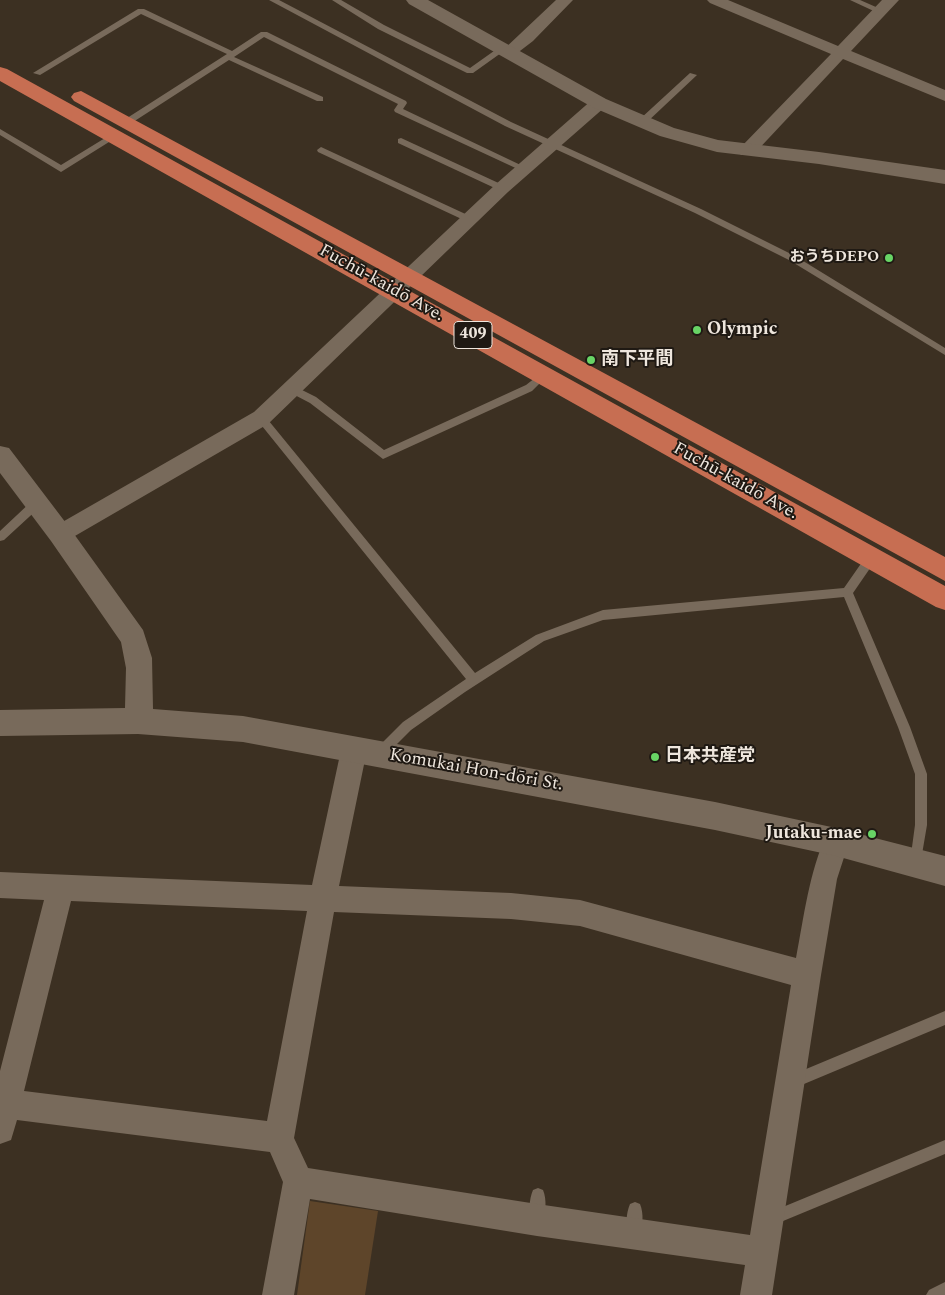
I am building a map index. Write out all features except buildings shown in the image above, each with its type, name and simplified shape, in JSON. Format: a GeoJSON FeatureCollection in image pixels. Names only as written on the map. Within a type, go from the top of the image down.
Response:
{"type":"FeatureCollection","features":[{"type":"Feature","properties":{"kind":"highway","name":"Fuchū-kaidō Ave."},"geometry":{"type":"LineString","coordinates":[[0,54],[37,73],[120,129]]}},
{"type":"Feature","properties":{"kind":"highway","name":"Fuchū-kaidō Ave."},"geometry":{"type":"LineString","coordinates":[[0,73],[120,129],[402,284],[945,570]]}},
{"type":"Feature","properties":{"kind":"highway","name":"Fuchū-kaidō Ave."},"geometry":{"type":"LineString","coordinates":[[402,284],[544,374],[945,599]]}},
{"type":"Feature","properties":{"kind":"street"},"geometry":{"type":"LineString","coordinates":[[415,0],[599,103],[668,132],[717,146],[945,177]]}},
{"type":"Feature","properties":{"kind":"street"},"geometry":{"type":"LineString","coordinates":[[507,50],[528,38],[565,0]]}},
{"type":"Feature","properties":{"kind":"street"},"geometry":{"type":"LineString","coordinates":[[715,0],[945,96]]}},
{"type":"Feature","properties":{"kind":"street"},"geometry":{"type":"LineString","coordinates":[[747,150],[886,5]]}},
{"type":"Feature","properties":{"kind":"street"},"geometry":{"type":"LineString","coordinates":[[60,534],[261,418],[471,220],[502,188],[599,103]]}},
{"type":"Feature","properties":{"kind":"street"},"geometry":{"type":"LineString","coordinates":[[0,455],[60,534],[133,638],[138,652],[140,670],[138,720]]}},
{"type":"Feature","properties":{"kind":"street","name":"Komukai Hon-dōri St."},"geometry":{"type":"LineString","coordinates":[[0,723],[138,720],[243,729],[715,816],[836,842],[945,871]]}},
{"type":"Feature","properties":{"kind":"street"},"geometry":{"type":"LineString","coordinates":[[278,1295],[298,1182],[279,1138],[323,898],[367,752]]}},
{"type":"Feature","properties":{"kind":"street"},"geometry":{"type":"LineString","coordinates":[[756,1295],[807,975],[824,879],[836,842]]}},
{"type":"Feature","properties":{"kind":"street"},"geometry":{"type":"LineString","coordinates":[[0,884],[60,889],[511,906],[580,912],[807,975]]}},
{"type":"Feature","properties":{"kind":"street"},"geometry":{"type":"LineString","coordinates":[[60,889],[3,1116],[279,1138]]}},
{"type":"Feature","properties":{"kind":"street"},"geometry":{"type":"LineString","coordinates":[[298,1182],[634,1220],[762,1252]]}},
{"type":"Feature","properties":{"kind":"lane"},"geometry":{"type":"LineString","coordinates":[[273,0],[477,108],[698,211],[792,258],[945,352]]}},
{"type":"Feature","properties":{"kind":"lane"},"geometry":{"type":"LineString","coordinates":[[336,0],[382,27],[470,71],[507,50]]}},
{"type":"Feature","properties":{"kind":"lane"},"geometry":{"type":"LineString","coordinates":[[854,0],[886,5]]}},
{"type":"Feature","properties":{"kind":"lane"},"geometry":{"type":"LineString","coordinates":[[37,73],[140,11],[320,99]]}},
{"type":"Feature","properties":{"kind":"lane"},"geometry":{"type":"LineString","coordinates":[[0,131],[61,169],[264,34],[403,103],[398,110],[525,169]]}},
{"type":"Feature","properties":{"kind":"lane"},"geometry":{"type":"LineString","coordinates":[[643,122],[693,75]]}},
{"type":"Feature","properties":{"kind":"lane"},"geometry":{"type":"LineString","coordinates":[[401,141],[502,188]]}},
{"type":"Feature","properties":{"kind":"lane"},"geometry":{"type":"LineString","coordinates":[[322,150],[471,220]]}},
{"type":"Feature","properties":{"kind":"lane"},"geometry":{"type":"LineString","coordinates":[[292,389],[312,400],[383,455],[529,388],[544,374]]}},
{"type":"Feature","properties":{"kind":"lane"},"geometry":{"type":"LineString","coordinates":[[261,418],[474,680]]}},
{"type":"Feature","properties":{"kind":"lane"},"geometry":{"type":"LineString","coordinates":[[0,537],[37,503]]}},
{"type":"Feature","properties":{"kind":"lane"},"geometry":{"type":"LineString","coordinates":[[367,752],[540,638],[603,615],[847,592],[871,558]]}},
{"type":"Feature","properties":{"kind":"lane"},"geometry":{"type":"LineString","coordinates":[[847,592],[904,727],[921,774],[921,825],[916,862]]}},
{"type":"Feature","properties":{"kind":"lane"},"geometry":{"type":"LineString","coordinates":[[790,1083],[945,1018]]}},
{"type":"Feature","properties":{"kind":"lane"},"geometry":{"type":"LineString","coordinates":[[767,1220],[945,1146]]}},
{"type":"Feature","properties":{"kind":"lane"},"geometry":{"type":"LineString","coordinates":[[934,1295],[945,1290]]}},
{"type":"Feature","properties":{"kind":"shaded area"},"geometry":{"type":"Polygon","coordinates":[[[310,1201],[378,1211],[365,1295],[297,1295],[310,1201]]]}},
{"type":"Feature","properties":{"kind":"place","name":"おうちDEPO"},"geometry":{"type":"Point","coordinates":[889,258]}},
{"type":"Feature","properties":{"kind":"place","name":"Olympic"},"geometry":{"type":"Point","coordinates":[697,330]}},
{"type":"Feature","properties":{"kind":"place","name":"南下平間"},"geometry":{"type":"Point","coordinates":[591,360]}},
{"type":"Feature","properties":{"kind":"place","name":"日本共産党"},"geometry":{"type":"Point","coordinates":[655,757]}},
{"type":"Feature","properties":{"kind":"place","name":"Jutaku-mae"},"geometry":{"type":"Point","coordinates":[872,834]}}]}
